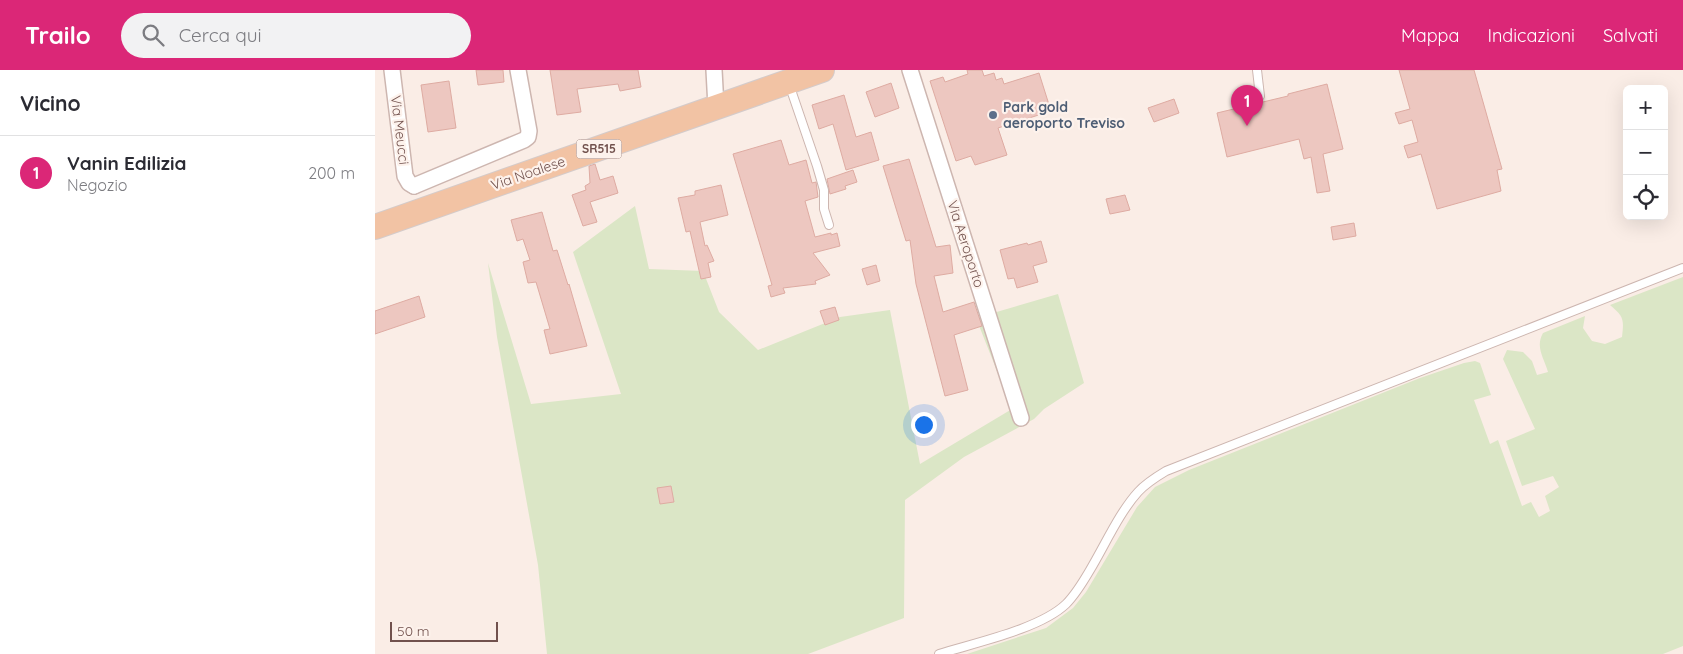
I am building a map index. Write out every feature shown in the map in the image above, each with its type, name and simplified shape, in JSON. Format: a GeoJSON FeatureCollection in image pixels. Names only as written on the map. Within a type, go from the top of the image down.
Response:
{"type":"FeatureCollection","features":[{"type":"Feature","properties":{"kind":"main road","name":"Via Noalese"},"geometry":{"type":"LineString","coordinates":[[375,227],[823,70]]}},
{"type":"Feature","properties":{"kind":"street","name":"Via Meucci"},"geometry":{"type":"LineString","coordinates":[[392,70],[405,176],[414,186],[419,212]]}},
{"type":"Feature","properties":{"kind":"street"},"geometry":{"type":"LineString","coordinates":[[414,186],[528,137],[529,131],[518,70]]}},
{"type":"Feature","properties":{"kind":"street"},"geometry":{"type":"LineString","coordinates":[[713,70],[716,107]]}},
{"type":"Feature","properties":{"kind":"street","name":"Via Aeroporto"},"geometry":{"type":"LineString","coordinates":[[910,70],[1021,418]]}},
{"type":"Feature","properties":{"kind":"lane"},"geometry":{"type":"LineString","coordinates":[[1257,70],[1260,96]]}},
{"type":"Feature","properties":{"kind":"lane"},"geometry":{"type":"LineString","coordinates":[[788,82],[820,174],[824,190],[824,209],[829,225]]}},
{"type":"Feature","properties":{"kind":"lane"},"geometry":{"type":"LineString","coordinates":[[939,654],[1025,627],[1049,617],[1066,604],[1079,588],[1139,491],[1153,478],[1166,471],[1683,268]]}},
{"type":"Feature","properties":{"kind":"green space"},"geometry":{"type":"Polygon","coordinates":[[[635,206],[649,269],[703,271],[719,312],[758,350],[840,317],[890,310],[920,464],[1012,409],[976,318],[1058,294],[1084,383],[1044,409],[1034,419],[964,457],[905,500],[904,618],[808,654],[547,654],[538,565],[497,337],[488,263],[531,404],[621,394],[573,252],[635,206]]]}},
{"type":"Feature","properties":{"kind":"green space"},"geometry":{"type":"Polygon","coordinates":[[[1683,277],[1683,646],[1663,654],[967,654],[1046,628],[1073,608],[1086,592],[1137,507],[1155,487],[1189,470],[1420,378],[1464,363],[1475,361],[1480,363],[1491,395],[1474,400],[1490,444],[1498,440],[1522,506],[1531,502],[1539,517],[1550,511],[1545,496],[1559,487],[1553,476],[1522,486],[1506,441],[1535,429],[1503,359],[1507,350],[1523,352],[1532,361],[1537,375],[1548,372],[1540,348],[1543,333],[1585,316],[1583,328],[1592,341],[1605,344],[1622,337],[1622,319],[1610,305],[1683,277]]]}},
{"type":"Feature","properties":{"kind":"building"},"geometry":{"type":"Polygon","coordinates":[[[476,70],[503,70],[504,82],[478,85],[476,70]]]}},
{"type":"Feature","properties":{"kind":"building"},"geometry":{"type":"Polygon","coordinates":[[[550,70],[638,70],[641,87],[620,91],[618,84],[577,89],[581,112],[557,115],[550,70]]]}},
{"type":"Feature","properties":{"kind":"building"},"geometry":{"type":"Polygon","coordinates":[[[967,70],[982,70],[984,76],[994,73],[996,80],[1002,78],[1004,84],[1039,73],[1051,111],[998,128],[1007,155],[975,165],[971,156],[956,161],[930,81],[943,77],[945,82],[968,74],[967,70]]]}},
{"type":"Feature","properties":{"kind":"building"},"geometry":{"type":"Polygon","coordinates":[[[1399,70],[1474,70],[1502,169],[1497,170],[1501,191],[1437,209],[1421,154],[1408,158],[1404,146],[1418,142],[1412,120],[1399,124],[1395,113],[1410,109],[1399,70]]]}},
{"type":"Feature","properties":{"kind":"building"},"geometry":{"type":"Polygon","coordinates":[[[449,81],[456,128],[428,132],[421,85],[449,81]]]}},
{"type":"Feature","properties":{"kind":"building"},"geometry":{"type":"Polygon","coordinates":[[[891,83],[899,108],[875,117],[866,92],[891,83]]]}},
{"type":"Feature","properties":{"kind":"building"},"geometry":{"type":"Polygon","coordinates":[[[1327,84],[1343,149],[1323,154],[1330,191],[1317,193],[1311,157],[1304,159],[1299,139],[1227,157],[1217,113],[1288,96],[1288,94],[1327,84]]]}},
{"type":"Feature","properties":{"kind":"building"},"geometry":{"type":"Polygon","coordinates":[[[844,95],[856,137],[871,132],[879,160],[846,170],[833,124],[819,129],[812,105],[844,95]]]}},
{"type":"Feature","properties":{"kind":"building"},"geometry":{"type":"Polygon","coordinates":[[[1174,99],[1179,113],[1154,122],[1148,108],[1174,99]]]}},
{"type":"Feature","properties":{"kind":"building"},"geometry":{"type":"Polygon","coordinates":[[[781,140],[789,165],[806,160],[812,183],[816,182],[818,197],[805,201],[815,237],[837,233],[840,246],[813,253],[830,275],[815,281],[816,284],[783,288],[785,293],[771,297],[768,286],[772,285],[733,154],[781,140]]]}},
{"type":"Feature","properties":{"kind":"building"},"geometry":{"type":"Polygon","coordinates":[[[909,159],[936,247],[950,245],[953,273],[934,276],[943,312],[974,302],[982,326],[954,335],[968,390],[945,396],[916,284],[910,240],[906,241],[883,166],[909,159]]]}},
{"type":"Feature","properties":{"kind":"building"},"geometry":{"type":"Polygon","coordinates":[[[595,164],[600,180],[613,176],[618,193],[590,202],[597,222],[583,226],[572,195],[586,190],[585,186],[590,183],[589,166],[595,164]]]}},
{"type":"Feature","properties":{"kind":"building"},"geometry":{"type":"Polygon","coordinates":[[[853,170],[857,182],[845,186],[846,189],[830,194],[827,179],[853,170]]]}},
{"type":"Feature","properties":{"kind":"building"},"geometry":{"type":"Polygon","coordinates":[[[721,185],[728,215],[700,222],[705,246],[707,245],[714,261],[708,263],[711,277],[701,279],[690,231],[686,232],[678,198],[695,195],[695,191],[721,185]]]}},
{"type":"Feature","properties":{"kind":"building"},"geometry":{"type":"Polygon","coordinates":[[[1125,195],[1130,210],[1110,214],[1106,199],[1125,195]]]}},
{"type":"Feature","properties":{"kind":"building"},"geometry":{"type":"Polygon","coordinates":[[[542,212],[553,251],[557,250],[569,284],[587,346],[550,354],[544,330],[550,329],[536,282],[528,283],[523,262],[530,260],[523,239],[517,241],[511,220],[542,212]]]}},
{"type":"Feature","properties":{"kind":"building"},"geometry":{"type":"Polygon","coordinates":[[[1354,223],[1356,236],[1333,240],[1331,227],[1354,223]]]}},
{"type":"Feature","properties":{"kind":"building"},"geometry":{"type":"Polygon","coordinates":[[[1041,241],[1047,262],[1033,266],[1038,282],[1017,288],[1014,278],[1008,279],[1000,250],[1041,241]]]}},
{"type":"Feature","properties":{"kind":"building"},"geometry":{"type":"Polygon","coordinates":[[[876,265],[880,281],[867,285],[862,269],[876,265]]]}},
{"type":"Feature","properties":{"kind":"building"},"geometry":{"type":"Polygon","coordinates":[[[419,296],[425,317],[375,334],[375,311],[419,296]]]}},
{"type":"Feature","properties":{"kind":"building"},"geometry":{"type":"Polygon","coordinates":[[[835,307],[839,320],[825,325],[820,311],[835,307]]]}},
{"type":"Feature","properties":{"kind":"building"},"geometry":{"type":"Polygon","coordinates":[[[671,486],[674,502],[660,504],[657,488],[671,486]]]}},
{"type":"Feature","properties":{"kind":"place","name":"Park gold aeroporto Treviso"},"geometry":{"type":"Point","coordinates":[993,115]}},
{"type":"Feature","properties":{"kind":"place","name":"Vanin Edilizia"},"geometry":{"type":"Point","coordinates":[1247,126]}}]}
